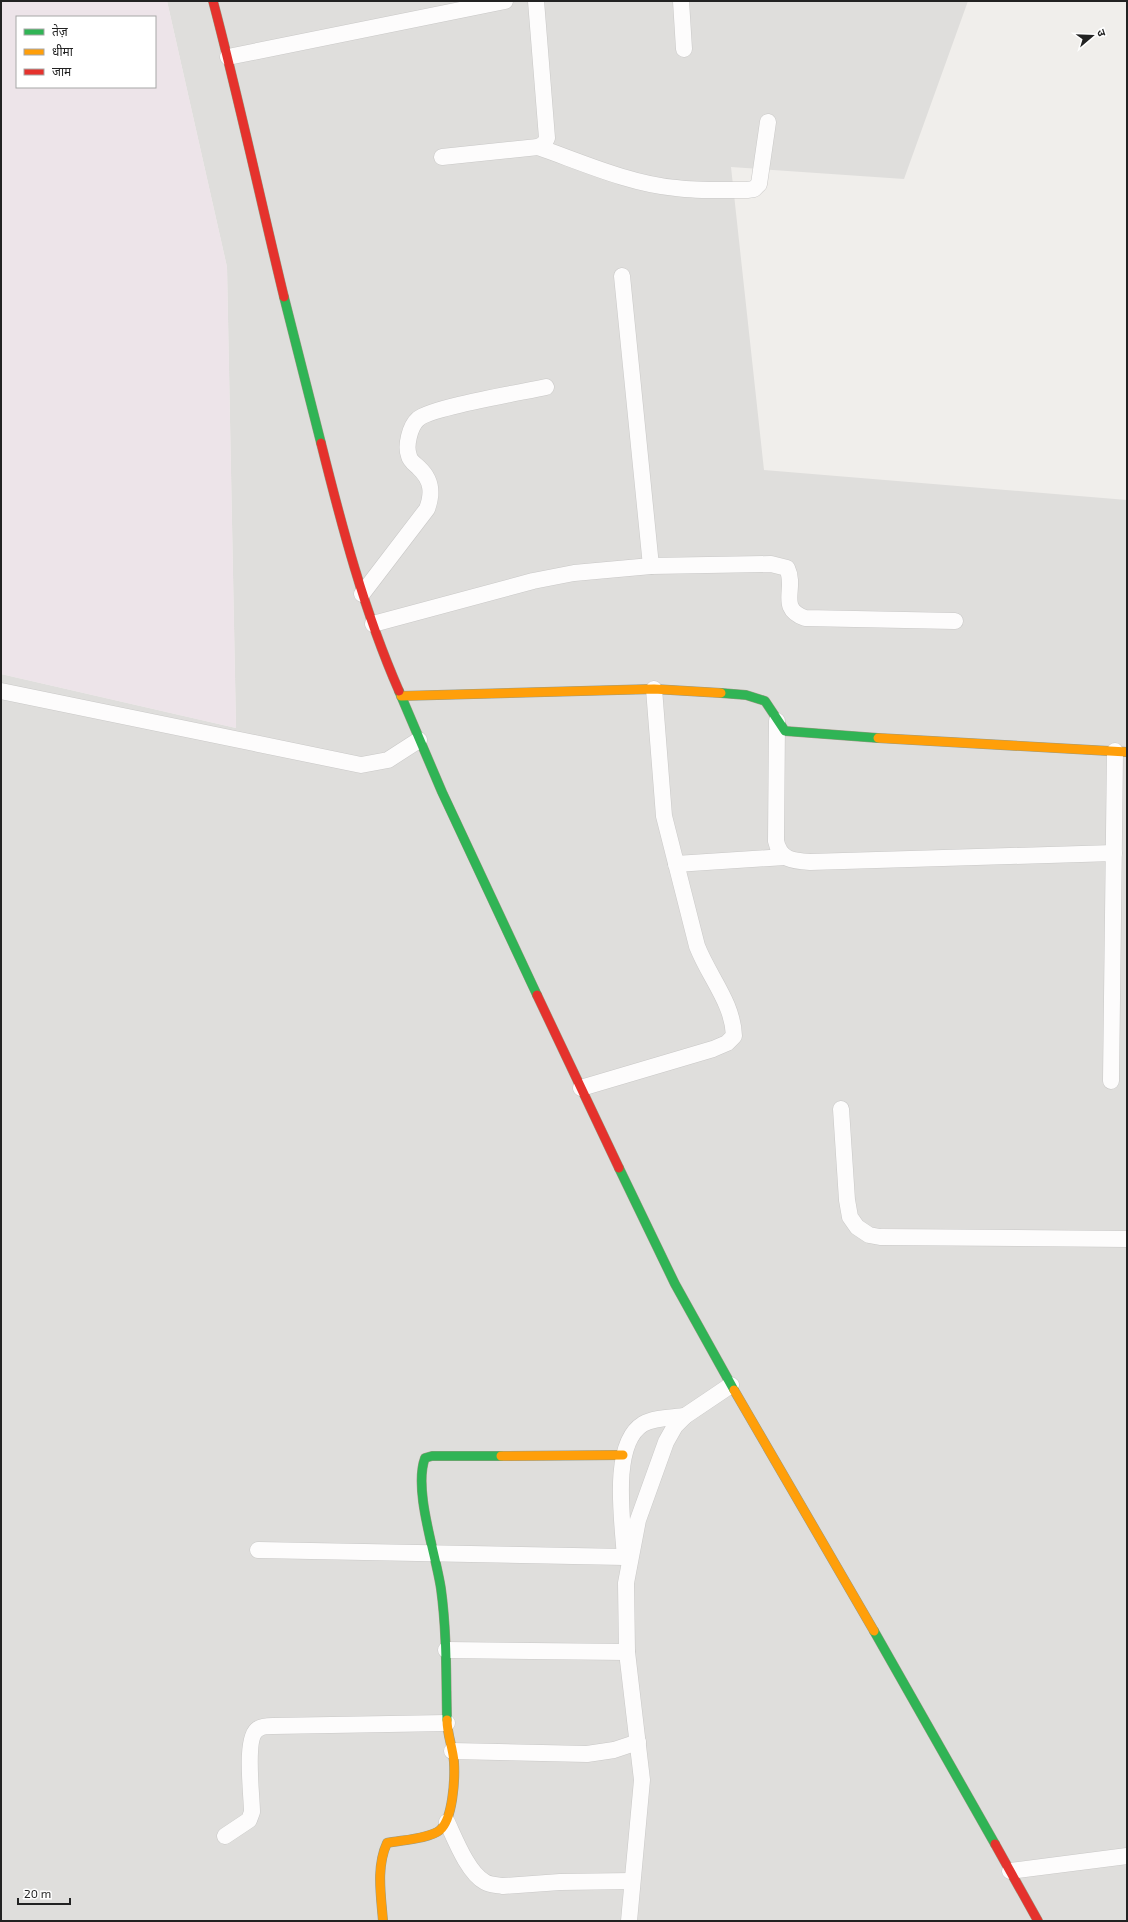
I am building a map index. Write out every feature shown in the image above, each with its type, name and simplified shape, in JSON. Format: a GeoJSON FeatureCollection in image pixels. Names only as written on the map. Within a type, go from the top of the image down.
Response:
{"type":"FeatureCollection","features":[{"type":"Feature","properties":{"kind":"street"},"geometry":{"type":"LineString","coordinates":[[213,1],[342,527],[362,594],[383,654],[419,740],[581,1088],[675,1284],[731,1385],[1038,1921]]}},
{"type":"Feature","properties":{"kind":"street"},"geometry":{"type":"LineString","coordinates":[[228,58],[504,1]]}},
{"type":"Feature","properties":{"kind":"street"},"geometry":{"type":"LineString","coordinates":[[442,157],[538,147],[544,144],[548,131],[536,1]]}},
{"type":"Feature","properties":{"kind":"street"},"geometry":{"type":"LineString","coordinates":[[681,1],[684,49]]}},
{"type":"Feature","properties":{"kind":"street"},"geometry":{"type":"LineString","coordinates":[[538,147],[628,177],[662,186],[676,188],[747,190],[754,189],[759,184],[768,122]]}},
{"type":"Feature","properties":{"kind":"street"},"geometry":{"type":"LineString","coordinates":[[622,276],[651,566]]}},
{"type":"Feature","properties":{"kind":"street"},"geometry":{"type":"LineString","coordinates":[[362,594],[427,509],[430,500],[431,489],[429,479],[409,456],[408,448],[411,433],[418,419],[437,410],[546,387]]}},
{"type":"Feature","properties":{"kind":"street"},"geometry":{"type":"LineString","coordinates":[[373,624],[552,577],[651,566],[780,565],[787,568],[790,574],[790,609],[795,614],[805,618],[955,621]]}},
{"type":"Feature","properties":{"kind":"street"},"geometry":{"type":"LineString","coordinates":[[401,696],[654,689],[756,697],[765,700],[777,721],[785,730],[813,736],[1121,752],[1114,853],[1120,911],[1111,1081]]}},
{"type":"Feature","properties":{"kind":"street"},"geometry":{"type":"LineString","coordinates":[[581,1088],[712,1049],[727,1043],[734,1036],[733,1024],[729,1010],[703,962],[697,946],[664,816],[654,689]]}},
{"type":"Feature","properties":{"kind":"street"},"geometry":{"type":"LineString","coordinates":[[1,691],[361,766],[388,760],[419,740]]}},
{"type":"Feature","properties":{"kind":"street"},"geometry":{"type":"LineString","coordinates":[[777,721],[776,841],[778,850],[784,857]]}},
{"type":"Feature","properties":{"kind":"street"},"geometry":{"type":"LineString","coordinates":[[676,864],[784,857],[795,861],[810,862],[1114,853]]}},
{"type":"Feature","properties":{"kind":"street"},"geometry":{"type":"LineString","coordinates":[[841,1109],[847,1200],[850,1217],[857,1227],[868,1235],[880,1237],[1127,1239]]}},
{"type":"Feature","properties":{"kind":"street"},"geometry":{"type":"LineString","coordinates":[[626,1583],[638,1520],[666,1442],[676,1426],[685,1416],[731,1385]]}},
{"type":"Feature","properties":{"kind":"street"},"geometry":{"type":"LineString","coordinates":[[628,1921],[642,1780],[627,1652],[626,1583],[621,1474],[623,1454],[628,1441],[636,1430],[644,1423],[654,1420],[685,1416]]}},
{"type":"Feature","properties":{"kind":"street"},"geometry":{"type":"LineString","coordinates":[[383,1921],[381,1859],[384,1848],[388,1843],[429,1835],[440,1830],[447,1822],[451,1813],[454,1779],[452,1751],[447,1723],[444,1610],[423,1499],[422,1466],[425,1458],[432,1456],[623,1454]]}},
{"type":"Feature","properties":{"kind":"street"},"geometry":{"type":"LineString","coordinates":[[258,1550],[625,1558]]}},
{"type":"Feature","properties":{"kind":"street"},"geometry":{"type":"LineString","coordinates":[[446,1650],[627,1652]]}},
{"type":"Feature","properties":{"kind":"street"},"geometry":{"type":"LineString","coordinates":[[225,1836],[249,1820],[252,1812],[250,1748],[252,1735],[258,1728],[274,1726],[447,1723]]}},
{"type":"Feature","properties":{"kind":"street"},"geometry":{"type":"LineString","coordinates":[[452,1751],[588,1754],[614,1750],[638,1742]]}},
{"type":"Feature","properties":{"kind":"street"},"geometry":{"type":"LineString","coordinates":[[447,1822],[468,1864],[484,1882],[493,1885],[503,1886],[560,1882],[632,1881]]}},
{"type":"Feature","properties":{"kind":"street"},"geometry":{"type":"LineString","coordinates":[[1010,1871],[1127,1856]]}},
{"type":"Feature","properties":{"kind":"shaded area"},"geometry":{"type":"Polygon","coordinates":[[[1,1],[167,1],[227,267],[236,728],[1,674],[1,1]]]}},
{"type":"Feature","properties":{"kind":"shaded area"},"geometry":{"type":"Polygon","coordinates":[[[167,1],[968,1],[904,179],[731,167],[764,470],[1127,500],[1127,1921],[1,1921],[1,674],[236,728],[227,267],[167,1]]]}},
{"type":"Feature","properties":{"kind":"traffic: fast"},"geometry":{"type":"LineString","coordinates":[[284,297],[321,443]]}},
{"type":"Feature","properties":{"kind":"traffic: fast"},"geometry":{"type":"LineString","coordinates":[[399,691],[442,792],[537,995]]}},
{"type":"Feature","properties":{"kind":"traffic: fast"},"geometry":{"type":"LineString","coordinates":[[721,693],[746,695],[765,701],[785,731],[878,738]]}},
{"type":"Feature","properties":{"kind":"traffic: fast"},"geometry":{"type":"LineString","coordinates":[[619,1168],[675,1284],[734,1390]]}},
{"type":"Feature","properties":{"kind":"traffic: fast"},"geometry":{"type":"LineString","coordinates":[[447,1720],[446,1654],[443,1605],[423,1504],[422,1471],[425,1458],[432,1456],[501,1456]]}},
{"type":"Feature","properties":{"kind":"traffic: fast"},"geometry":{"type":"LineString","coordinates":[[874,1631],[995,1844]]}},
{"type":"Feature","properties":{"kind":"traffic: slow"},"geometry":{"type":"LineString","coordinates":[[401,696],[654,689],[721,693]]}},
{"type":"Feature","properties":{"kind":"traffic: slow"},"geometry":{"type":"LineString","coordinates":[[878,738],[1127,752]]}},
{"type":"Feature","properties":{"kind":"traffic: slow"},"geometry":{"type":"LineString","coordinates":[[734,1390],[874,1631]]}},
{"type":"Feature","properties":{"kind":"traffic: slow"},"geometry":{"type":"LineString","coordinates":[[501,1456],[623,1455]]}},
{"type":"Feature","properties":{"kind":"traffic: slow"},"geometry":{"type":"LineString","coordinates":[[383,1921],[380,1871],[381,1862],[387,1843],[422,1837],[435,1833],[440,1830],[448,1817],[452,1798],[454,1769],[447,1720]]}},
{"type":"Feature","properties":{"kind":"traffic: jam"},"geometry":{"type":"LineString","coordinates":[[213,1],[241,112],[284,297]]}},
{"type":"Feature","properties":{"kind":"traffic: jam"},"geometry":{"type":"LineString","coordinates":[[321,443],[337,506],[364,600],[386,661],[399,691]]}},
{"type":"Feature","properties":{"kind":"traffic: jam"},"geometry":{"type":"LineString","coordinates":[[537,995],[619,1168]]}},
{"type":"Feature","properties":{"kind":"traffic: jam"},"geometry":{"type":"LineString","coordinates":[[995,1844],[1038,1921]]}}]}
